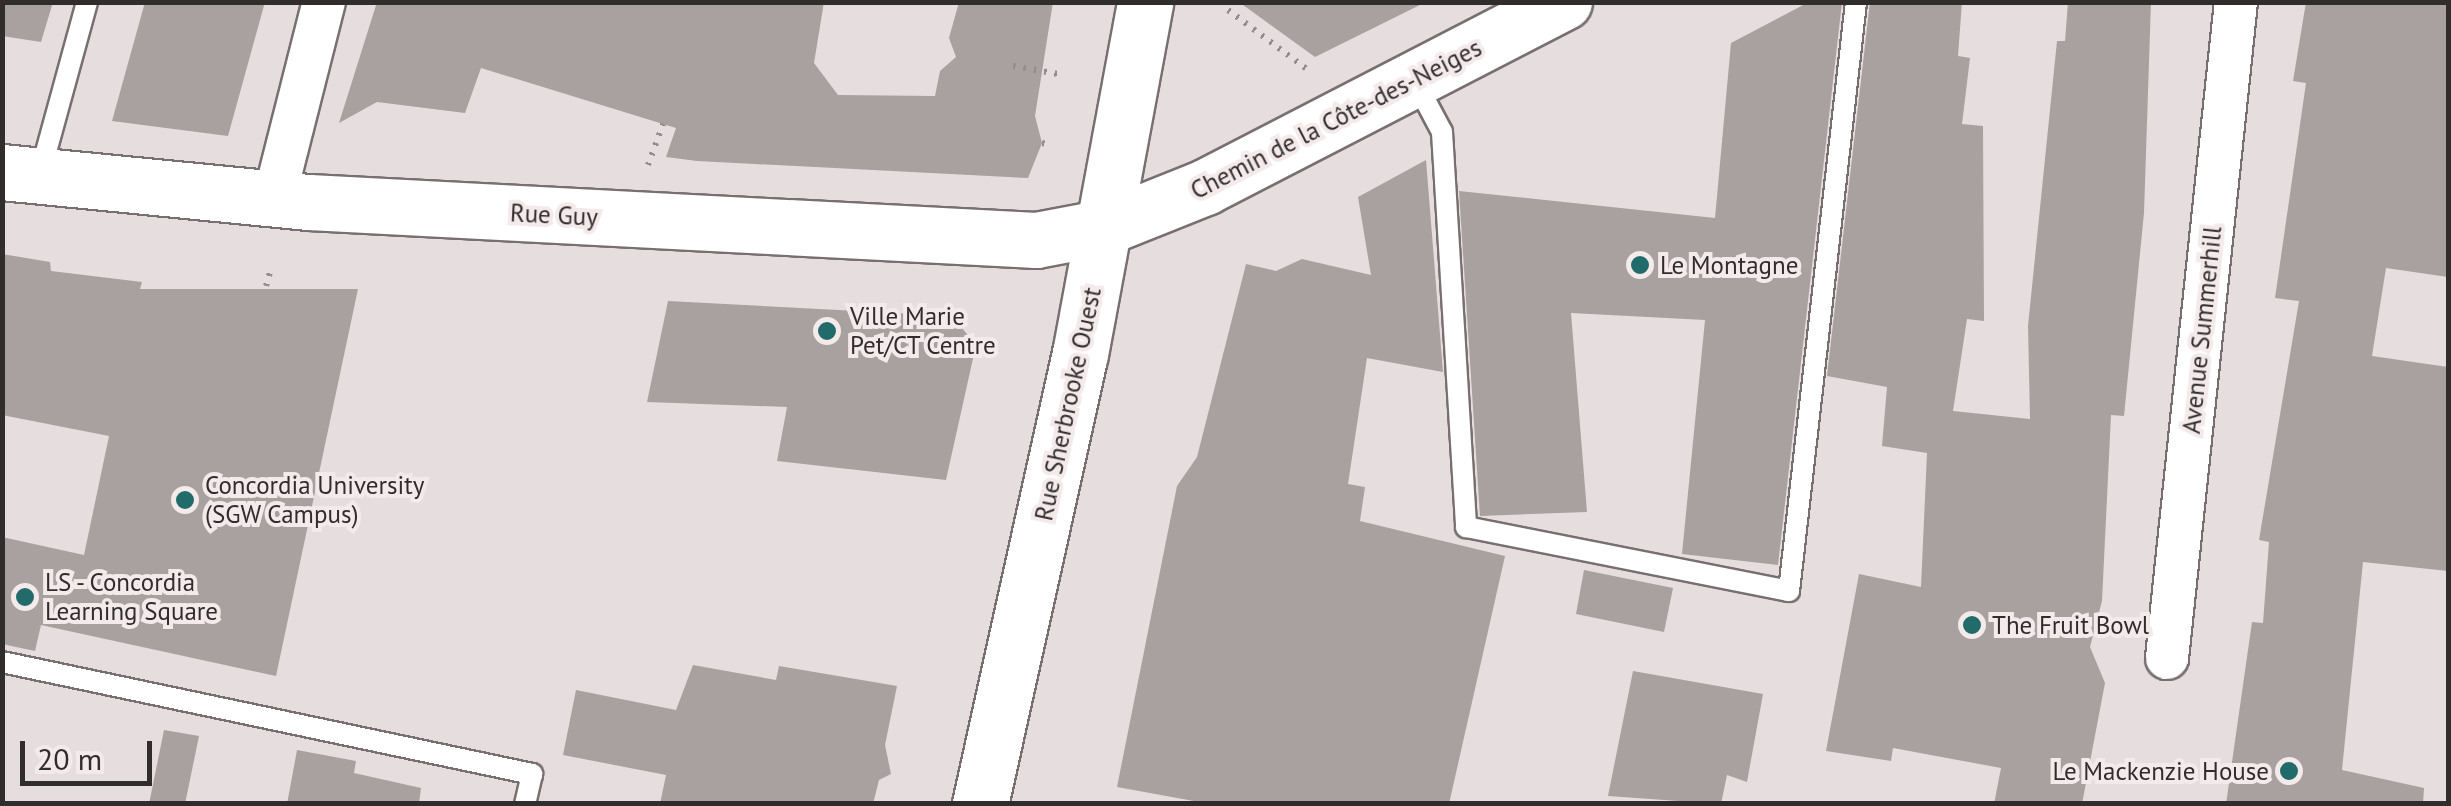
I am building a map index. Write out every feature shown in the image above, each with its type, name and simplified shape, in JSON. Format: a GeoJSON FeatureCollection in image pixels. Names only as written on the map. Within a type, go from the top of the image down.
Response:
{"type":"FeatureCollection","features":[{"type":"Feature","properties":{"kind":"main road","name":"Rue Sherbrooke Ouest"},"geometry":{"type":"LineString","coordinates":[[980,804],[1105,227],[1144,2]]}},
{"type":"Feature","properties":{"kind":"main road","name":"Chemin de la Côte-des-Neiges"},"geometry":{"type":"LineString","coordinates":[[1105,227],[1218,181],[1564,2]]}},
{"type":"Feature","properties":{"kind":"main road","name":"Rue Guy"},"geometry":{"type":"LineString","coordinates":[[21,174],[274,199],[1016,240],[1105,227]]}},
{"type":"Feature","properties":{"kind":"street"},"geometry":{"type":"LineString","coordinates":[[274,199],[324,2]]}},
{"type":"Feature","properties":{"kind":"street","name":"Avenue Summerhill"},"geometry":{"type":"LineString","coordinates":[[2167,658],[2236,2]]}},
{"type":"Feature","properties":{"kind":"lane"},"geometry":{"type":"LineString","coordinates":[[21,174],[87,2]]}},
{"type":"Feature","properties":{"kind":"lane"},"geometry":{"type":"LineString","coordinates":[[1414,79],[1442,132],[1466,528],[1789,591],[1856,2]]}},
{"type":"Feature","properties":{"kind":"lane"},"geometry":{"type":"LineString","coordinates":[[2,662],[532,774],[525,804]]}},
{"type":"Feature","properties":{"kind":"path"},"geometry":{"type":"LineString","coordinates":[[1228,10],[1307,69]]}},
{"type":"Feature","properties":{"kind":"path"},"geometry":{"type":"LineString","coordinates":[[1287,54],[1295,43]]}},
{"type":"Feature","properties":{"kind":"path"},"geometry":{"type":"LineString","coordinates":[[1013,66],[1058,74]]}},
{"type":"Feature","properties":{"kind":"path"},"geometry":{"type":"LineString","coordinates":[[648,166],[662,124]]}},
{"type":"Feature","properties":{"kind":"path"},"geometry":{"type":"LineString","coordinates":[[266,286],[270,272]]}},
{"type":"Feature","properties":{"kind":"building"},"geometry":{"type":"Polygon","coordinates":[[[2,2],[53,2],[41,42],[2,36],[2,2]]]}},
{"type":"Feature","properties":{"kind":"building"},"geometry":{"type":"Polygon","coordinates":[[[145,2],[265,2],[228,136],[112,121],[145,2]]]}},
{"type":"Feature","properties":{"kind":"building"},"geometry":{"type":"Polygon","coordinates":[[[377,2],[824,2],[814,63],[838,95],[935,96],[940,71],[956,57],[949,38],[959,2],[1053,2],[1035,116],[1042,143],[1028,178],[666,157],[676,128],[481,68],[465,113],[377,102],[339,123],[377,2]]]}},
{"type":"Feature","properties":{"kind":"building"},"geometry":{"type":"Polygon","coordinates":[[[1239,2],[1426,2],[1315,57],[1239,2]]]}},
{"type":"Feature","properties":{"kind":"building","name":"Le Montagne"},"geometry":{"type":"Polygon","coordinates":[[[1809,2],[1842,2],[1778,565],[1682,554],[1705,320],[1571,313],[1587,512],[1480,516],[1459,191],[1715,218],[1731,43],[1809,2]]]}},
{"type":"Feature","properties":{"kind":"building"},"geometry":{"type":"Polygon","coordinates":[[[1870,2],[1962,2],[1958,56],[1970,58],[1962,124],[1983,126],[1984,321],[1967,319],[1953,411],[2030,419],[2028,326],[2057,41],[2065,41],[2068,2],[2151,2],[2144,213],[2124,416],[2111,415],[2102,601],[2090,647],[2105,683],[2082,804],[1994,804],[2001,768],[1893,748],[1891,761],[1826,751],[1859,574],[1921,587],[1927,453],[1882,446],[1887,387],[1827,376],[1870,2]]]}},
{"type":"Feature","properties":{"kind":"building"},"geometry":{"type":"Polygon","coordinates":[[[2306,2],[2448,2],[2448,277],[2386,268],[2372,356],[2448,367],[2448,571],[2363,562],[2342,770],[2424,788],[2423,804],[2226,804],[2252,622],[2263,623],[2269,542],[2259,540],[2299,301],[2275,298],[2306,83],[2293,81],[2306,2]]]}},
{"type":"Feature","properties":{"kind":"building"},"geometry":{"type":"Polygon","coordinates":[[[1426,160],[1443,372],[1367,358],[1348,484],[1365,487],[1360,521],[1505,556],[1449,804],[1210,804],[1117,787],[1177,486],[1197,457],[1246,264],[1276,271],[1302,259],[1371,275],[1358,197],[1426,160]]]}},
{"type":"Feature","properties":{"kind":"building"},"geometry":{"type":"Polygon","coordinates":[[[2,254],[50,262],[51,271],[142,282],[140,289],[358,289],[276,676],[41,625],[35,651],[2,644],[2,537],[84,555],[109,436],[2,415],[2,254]]]}},
{"type":"Feature","properties":{"kind":"building"},"geometry":{"type":"Polygon","coordinates":[[[668,301],[952,316],[976,345],[946,480],[777,461],[787,407],[647,402],[668,301]]]}},
{"type":"Feature","properties":{"kind":"building"},"geometry":{"type":"Polygon","coordinates":[[[1584,570],[1673,588],[1664,632],[1576,614],[1584,570]]]}},
{"type":"Feature","properties":{"kind":"building"},"geometry":{"type":"Polygon","coordinates":[[[693,665],[776,680],[779,666],[897,686],[885,745],[891,774],[879,780],[873,804],[660,804],[666,775],[563,755],[576,690],[676,710],[693,665]]]}},
{"type":"Feature","properties":{"kind":"building"},"geometry":{"type":"Polygon","coordinates":[[[1633,671],[1763,694],[1747,782],[1727,775],[1721,804],[1608,796],[1633,671]]]}},
{"type":"Feature","properties":{"kind":"building"},"geometry":{"type":"Polygon","coordinates":[[[164,730],[199,736],[185,804],[149,804],[164,730]]]}},
{"type":"Feature","properties":{"kind":"building"},"geometry":{"type":"Polygon","coordinates":[[[297,750],[356,761],[354,773],[421,788],[419,804],[287,804],[297,750]]]}},
{"type":"Feature","properties":{"kind":"place","name":"Le Montagne"},"geometry":{"type":"Point","coordinates":[1640,265]}},
{"type":"Feature","properties":{"kind":"place","name":"Ville Marie Pet/CT Centre"},"geometry":{"type":"Point","coordinates":[827,331]}},
{"type":"Feature","properties":{"kind":"place","name":"Concordia University (SGW Campus)"},"geometry":{"type":"Point","coordinates":[185,500]}},
{"type":"Feature","properties":{"kind":"place","name":"LS - Concordia Learning Square"},"geometry":{"type":"Point","coordinates":[25,597]}},
{"type":"Feature","properties":{"kind":"place","name":"The Fruit Bowl"},"geometry":{"type":"Point","coordinates":[1972,625]}},
{"type":"Feature","properties":{"kind":"place","name":"Le Mackenzie House"},"geometry":{"type":"Point","coordinates":[2289,771]}}]}
